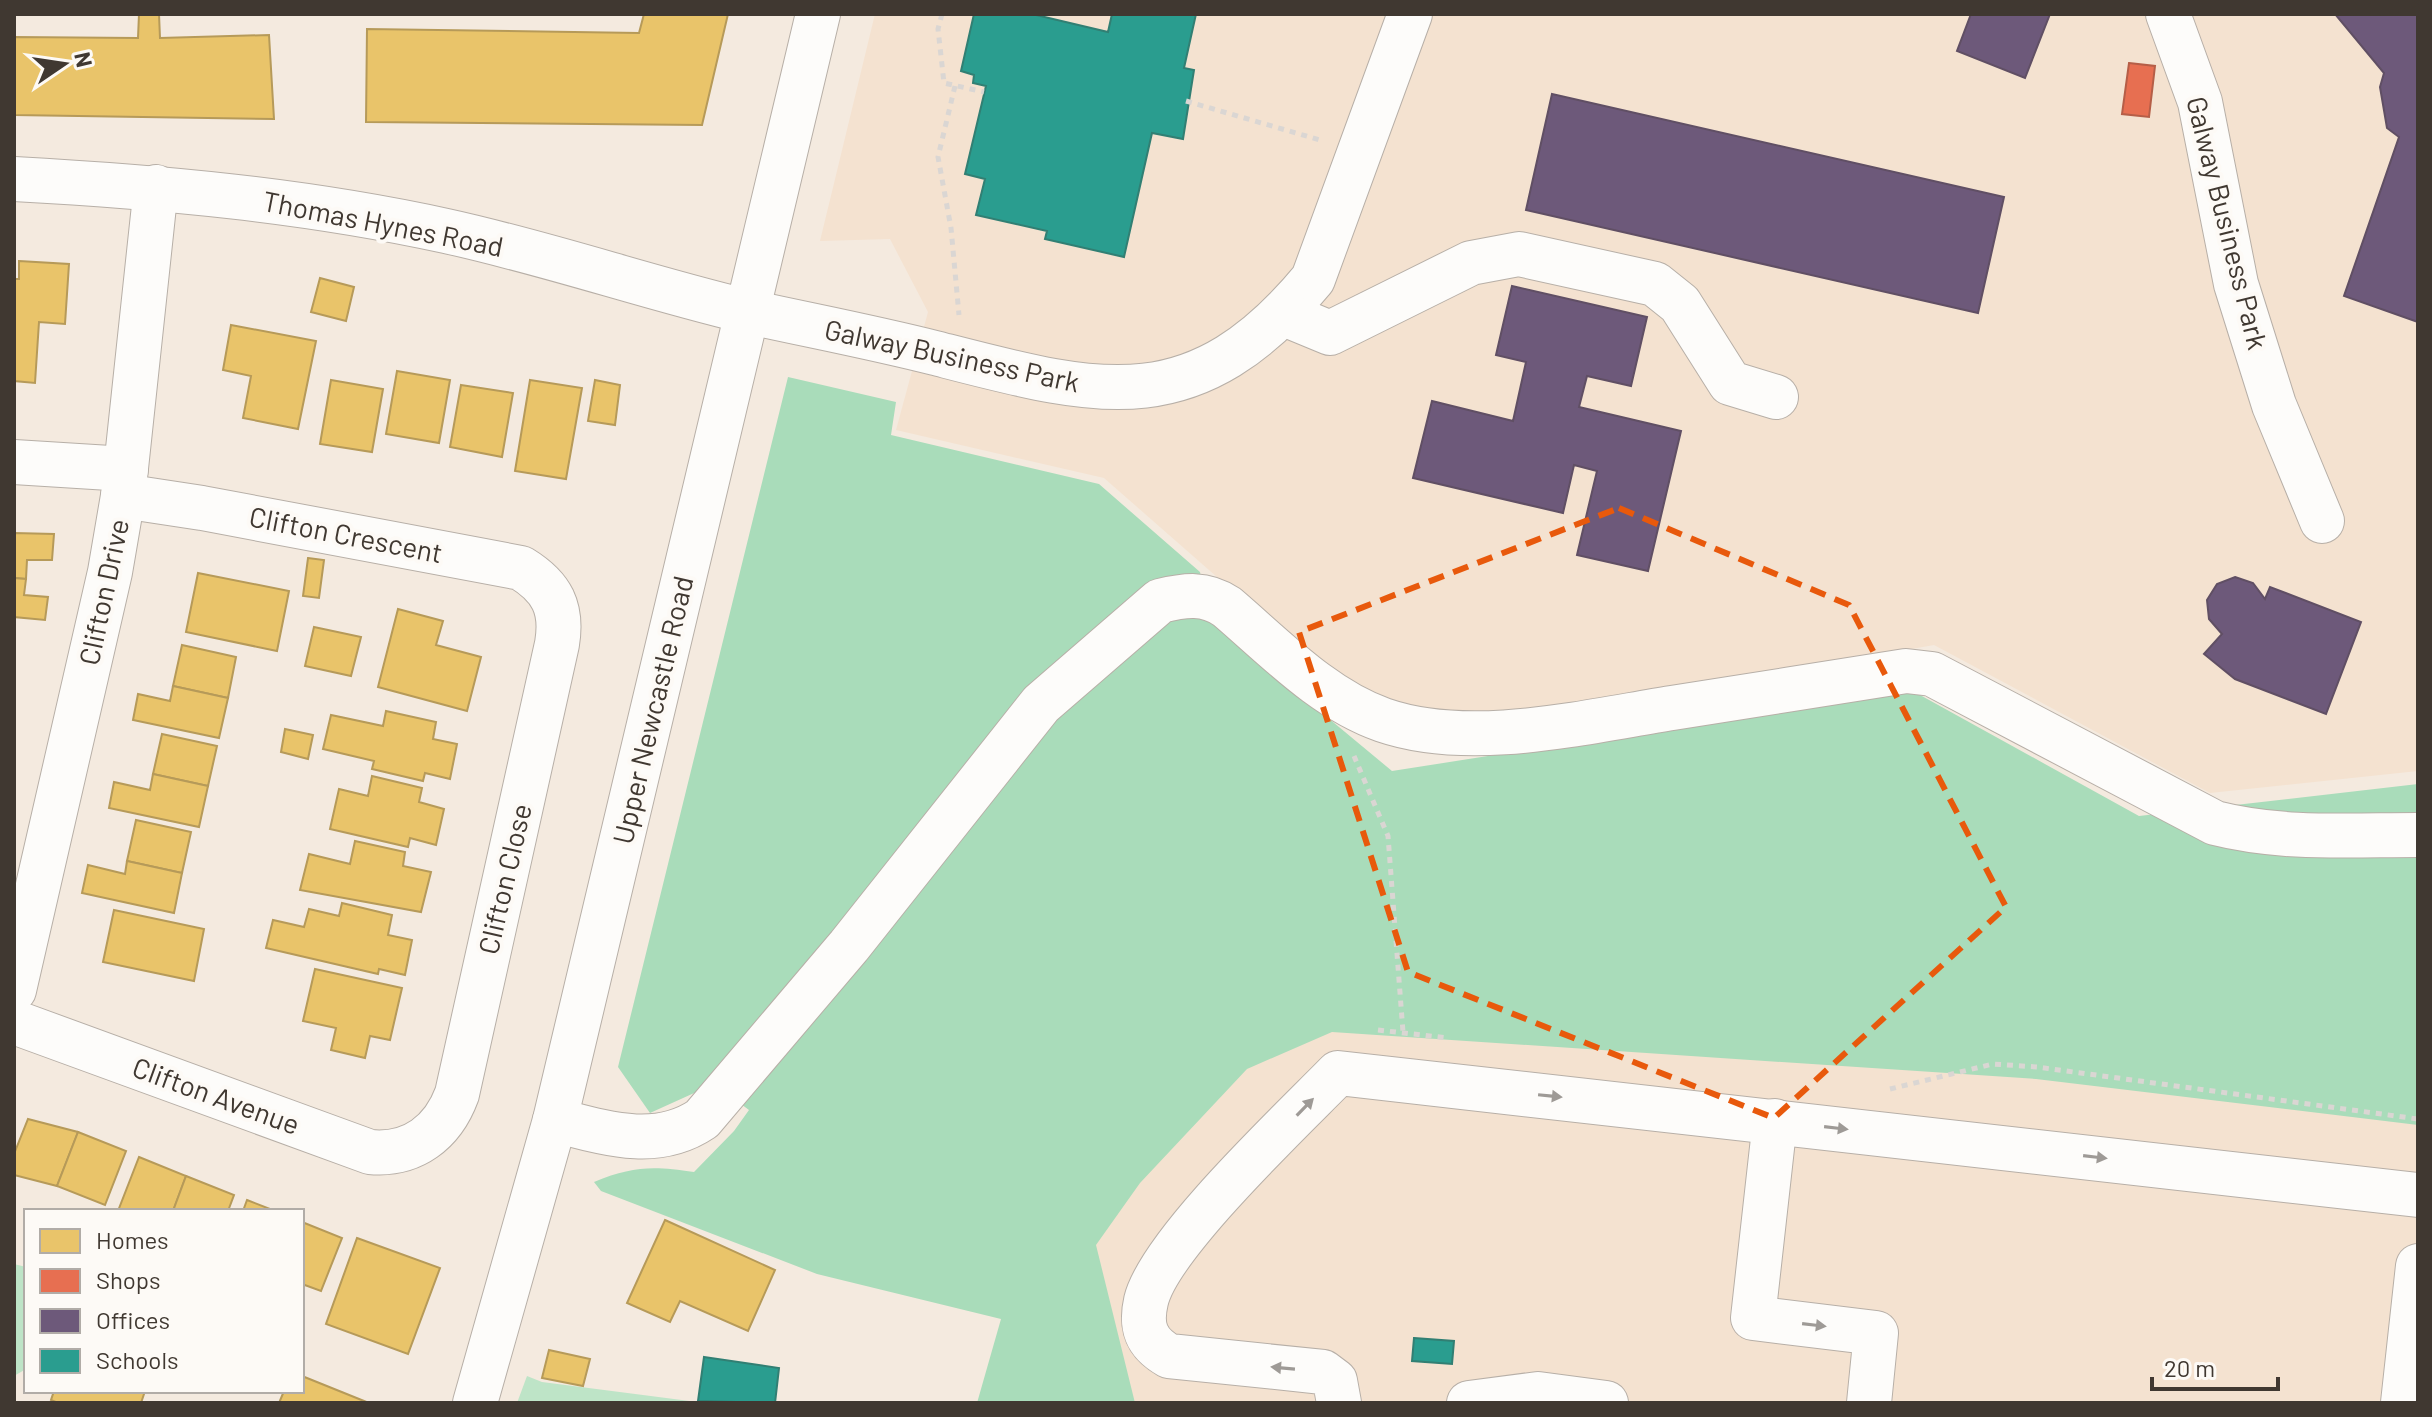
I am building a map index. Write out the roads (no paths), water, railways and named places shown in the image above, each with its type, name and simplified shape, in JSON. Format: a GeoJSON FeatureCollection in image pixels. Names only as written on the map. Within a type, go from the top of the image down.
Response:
{"type":"FeatureCollection","features":[{"type":"Feature","properties":{"kind":"street","name":"Upper Newcastle Road"},"geometry":{"type":"LineString","coordinates":[[475,1403],[555,1120],[818,14]]}},
{"type":"Feature","properties":{"kind":"street","name":"Galway Business Park"},"geometry":{"type":"LineString","coordinates":[[745,311],[1054,384],[1131,389],[1174,380],[1218,364],[1243,349],[1284,314],[1313,279],[1410,14]]}},
{"type":"Feature","properties":{"kind":"street","name":"Galway Business Park"},"geometry":{"type":"LineString","coordinates":[[2168,14],[2200,102],[2236,284],[2274,405],[2322,521]]}},
{"type":"Feature","properties":{"kind":"street","name":"Thomas Hynes Road"},"geometry":{"type":"LineString","coordinates":[[14,179],[156,187],[296,203],[448,231],[745,311]]}},
{"type":"Feature","properties":{"kind":"street","name":"Clifton Drive"},"geometry":{"type":"LineString","coordinates":[[14,990],[102,610],[124,483],[156,187]]}},
{"type":"Feature","properties":{"kind":"street"},"geometry":{"type":"LineString","coordinates":[[1284,314],[1330,333],[1471,263],[1519,254],[1655,284],[1680,304],[1730,383],[1776,397]]}},
{"type":"Feature","properties":{"kind":"street","name":"Clifton Crescent"},"geometry":{"type":"LineString","coordinates":[[14,462],[124,483],[202,508],[521,568],[544,583],[555,601]]}},
{"type":"Feature","properties":{"kind":"street"},"geometry":{"type":"LineString","coordinates":[[555,1120],[627,1138],[665,1136],[685,1131],[702,1119],[849,946],[1041,704],[1160,601],[1181,596],[1211,596],[1325,691],[1383,720],[1426,730],[1491,732],[1559,726],[1906,671],[1932,674],[2215,823],[2254,833],[2302,836],[2418,835]]}},
{"type":"Feature","properties":{"kind":"street","name":"Clifton Close"},"geometry":{"type":"LineString","coordinates":[[419,1143],[441,1125],[457,1094],[557,644],[559,622],[555,601]]}},
{"type":"Feature","properties":{"kind":"street","name":"Clifton Avenue"},"geometry":{"type":"LineString","coordinates":[[14,1022],[359,1149],[382,1153],[419,1143]]}},
{"type":"Feature","properties":{"kind":"street"},"geometry":{"type":"LineString","coordinates":[[1339,1403],[1335,1381],[1323,1372],[1169,1356],[1151,1346],[1144,1330],[1146,1300],[1170,1254],[1251,1162],[1338,1073],[2418,1195]]}},
{"type":"Feature","properties":{"kind":"street"},"geometry":{"type":"LineString","coordinates":[[1775,1121],[1753,1318],[1876,1333],[1869,1403]]}},
{"type":"Feature","properties":{"kind":"street"},"geometry":{"type":"LineString","coordinates":[[2403,1399],[2416,1281]]}},
{"type":"Feature","properties":{"kind":"street"},"geometry":{"type":"LineString","coordinates":[[1469,1403],[1538,1394],[1606,1403]]}}]}
